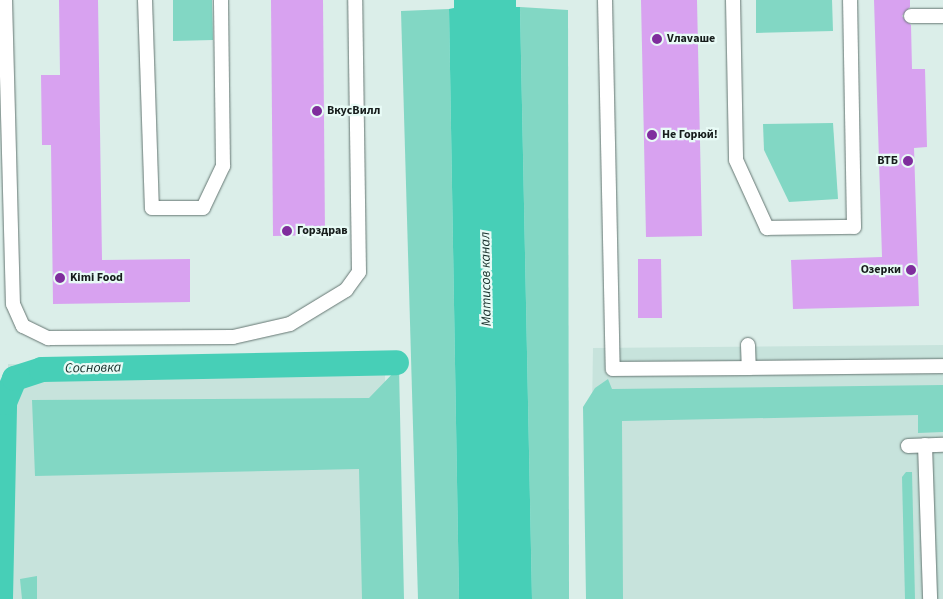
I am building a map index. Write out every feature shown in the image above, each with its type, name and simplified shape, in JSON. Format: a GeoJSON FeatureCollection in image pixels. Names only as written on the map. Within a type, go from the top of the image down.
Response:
{"type":"FeatureCollection","features":[{"type":"Feature","properties":{"kind":"lane"},"geometry":{"type":"LineString","coordinates":[[5,0],[13,304],[23,326],[48,338],[233,337],[290,324],[346,290],[359,272],[355,0]]}},
{"type":"Feature","properties":{"kind":"lane"},"geometry":{"type":"LineString","coordinates":[[144,0],[152,208],[203,208],[223,166],[221,0]]}},
{"type":"Feature","properties":{"kind":"lane"},"geometry":{"type":"LineString","coordinates":[[605,0],[613,369],[943,366]]}},
{"type":"Feature","properties":{"kind":"lane"},"geometry":{"type":"LineString","coordinates":[[733,0],[736,160],[767,228],[854,227],[850,0]]}},
{"type":"Feature","properties":{"kind":"lane"},"geometry":{"type":"LineString","coordinates":[[911,16],[943,16]]}},
{"type":"Feature","properties":{"kind":"lane"},"geometry":{"type":"LineString","coordinates":[[748,345],[749,368]]}},
{"type":"Feature","properties":{"kind":"lane"},"geometry":{"type":"LineString","coordinates":[[925,445],[930,599]]}},
{"type":"Feature","properties":{"kind":"lane"},"geometry":{"type":"LineString","coordinates":[[908,446],[943,445]]}},
{"type":"Feature","properties":{"kind":"shaded area"},"geometry":{"type":"Polygon","coordinates":[[[173,0],[212,0],[213,40],[173,41],[173,0]]]}},
{"type":"Feature","properties":{"kind":"shaded area"},"geometry":{"type":"Polygon","coordinates":[[[756,0],[832,0],[833,31],[756,33],[756,0]]]}},
{"type":"Feature","properties":{"kind":"shaded area"},"geometry":{"type":"Polygon","coordinates":[[[520,7],[568,10],[569,599],[532,599],[520,7]]]}},
{"type":"Feature","properties":{"kind":"shaded area"},"geometry":{"type":"Polygon","coordinates":[[[449,9],[459,599],[418,599],[401,11],[449,9]]]}},
{"type":"Feature","properties":{"kind":"shaded area"},"geometry":{"type":"Polygon","coordinates":[[[833,123],[838,199],[789,202],[764,150],[763,124],[833,123]]]}},
{"type":"Feature","properties":{"kind":"shaded area"},"geometry":{"type":"Polygon","coordinates":[[[943,345],[943,599],[589,599],[593,348],[943,345]]]}},
{"type":"Feature","properties":{"kind":"shaded area"},"geometry":{"type":"Polygon","coordinates":[[[8,364],[385,370],[388,599],[9,599],[8,364]]]}},
{"type":"Feature","properties":{"kind":"shaded area"},"geometry":{"type":"Polygon","coordinates":[[[399,367],[404,599],[362,599],[359,469],[35,476],[32,400],[369,398],[399,367]]]}},
{"type":"Feature","properties":{"kind":"shaded area"},"geometry":{"type":"Polygon","coordinates":[[[608,379],[612,389],[943,385],[943,432],[918,433],[918,415],[622,421],[623,599],[586,599],[583,407],[595,388],[608,379]]]}},
{"type":"Feature","properties":{"kind":"shaded area"},"geometry":{"type":"Polygon","coordinates":[[[906,472],[912,472],[915,599],[905,599],[902,477],[906,472]]]}},
{"type":"Feature","properties":{"kind":"shaded area"},"geometry":{"type":"Polygon","coordinates":[[[37,576],[37,599],[22,599],[20,579],[37,576]]]}},
{"type":"Feature","properties":{"kind":"water","name":"Матисов канал"},"geometry":{"type":"Polygon","coordinates":[[[454,0],[516,0],[516,7],[520,7],[532,599],[459,599],[449,9],[454,8],[454,0]]]}},
{"type":"Feature","properties":{"kind":"building"},"geometry":{"type":"Polygon","coordinates":[[[59,0],[98,0],[102,260],[190,259],[190,302],[53,304],[51,145],[42,145],[41,75],[60,75],[59,0]]]}},
{"type":"Feature","properties":{"kind":"building"},"geometry":{"type":"Polygon","coordinates":[[[271,0],[323,0],[325,235],[273,236],[271,0]]]}},
{"type":"Feature","properties":{"kind":"building"},"geometry":{"type":"Polygon","coordinates":[[[641,0],[697,0],[702,236],[646,237],[641,0]]]}},
{"type":"Feature","properties":{"kind":"building"},"geometry":{"type":"Polygon","coordinates":[[[874,0],[910,0],[910,7],[902,16],[911,25],[912,69],[925,69],[927,147],[914,148],[919,306],[793,309],[791,260],[882,257],[874,0]]]}},
{"type":"Feature","properties":{"kind":"building"},"geometry":{"type":"Polygon","coordinates":[[[638,259],[661,259],[662,318],[638,318],[638,259]]]}},
{"type":"Feature","properties":{"kind":"waterway","name":"Сосновка"},"geometry":{"type":"LineString","coordinates":[[0,598],[4,402],[14,378],[41,369],[396,362]]}},
{"type":"Feature","properties":{"kind":"place","name":"Vлаvаше"},"geometry":{"type":"Point","coordinates":[657,39]}},
{"type":"Feature","properties":{"kind":"place","name":"ВкусВилл"},"geometry":{"type":"Point","coordinates":[317,111]}},
{"type":"Feature","properties":{"kind":"place","name":"Не Горюй!"},"geometry":{"type":"Point","coordinates":[652,135]}},
{"type":"Feature","properties":{"kind":"place","name":"ВТБ"},"geometry":{"type":"Point","coordinates":[908,161]}},
{"type":"Feature","properties":{"kind":"place","name":"Горздрав"},"geometry":{"type":"Point","coordinates":[287,231]}},
{"type":"Feature","properties":{"kind":"place","name":"Озерки"},"geometry":{"type":"Point","coordinates":[911,270]}},
{"type":"Feature","properties":{"kind":"place","name":"Kimi Food"},"geometry":{"type":"Point","coordinates":[60,278]}}]}
